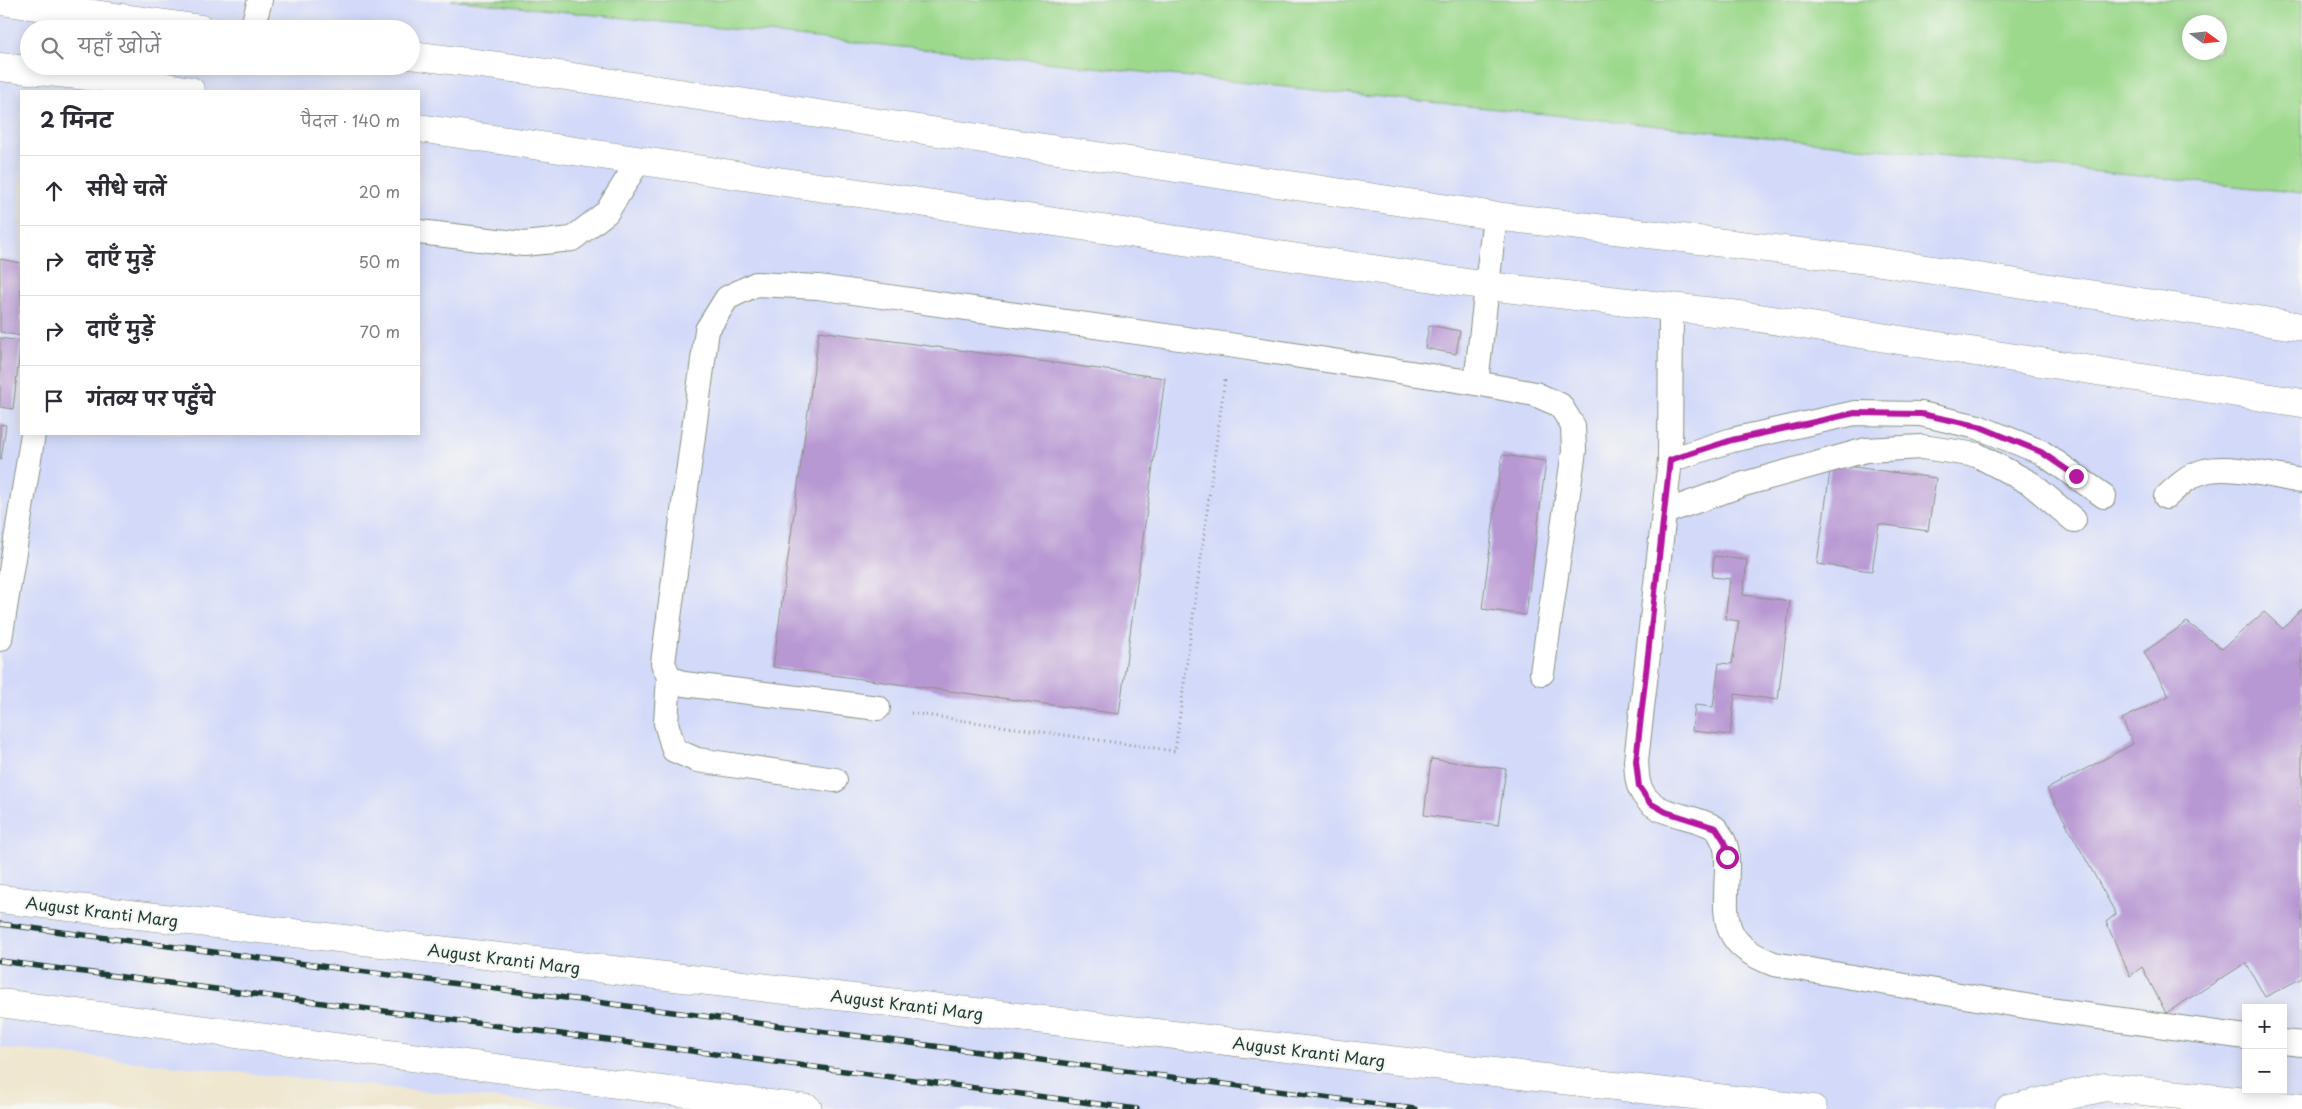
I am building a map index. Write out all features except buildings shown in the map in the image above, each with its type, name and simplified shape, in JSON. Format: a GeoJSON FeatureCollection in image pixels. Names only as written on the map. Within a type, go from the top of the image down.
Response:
{"type":"FeatureCollection","features":[{"type":"Feature","properties":{"kind":"street"},"geometry":{"type":"LineString","coordinates":[[0,1],[137,20]]}},
{"type":"Feature","properties":{"kind":"street"},"geometry":{"type":"LineString","coordinates":[[420,56],[513,68],[1495,216],[1868,260],[2302,327]]}},
{"type":"Feature","properties":{"kind":"street"},"geometry":{"type":"LineString","coordinates":[[0,67],[20,69]]}},
{"type":"Feature","properties":{"kind":"street"},"geometry":{"type":"LineString","coordinates":[[78,75],[126,80],[180,90]]}},
{"type":"Feature","properties":{"kind":"street"},"geometry":{"type":"LineString","coordinates":[[420,128],[638,162],[1488,286],[1740,315],[2302,403]]}},
{"type":"Feature","properties":{"kind":"street","name":"August Kranti Marg"},"geometry":{"type":"LineString","coordinates":[[0,899],[1813,1109]]}},
{"type":"Feature","properties":{"kind":"street"},"geometry":{"type":"LineString","coordinates":[[0,1003],[808,1109]]}},
{"type":"Feature","properties":{"kind":"street"},"geometry":{"type":"LineString","coordinates":[[2009,1109],[2104,1087],[2302,1108]]}},
{"type":"Feature","properties":{"kind":"lane"},"geometry":{"type":"LineString","coordinates":[[254,20],[260,0]]}},
{"type":"Feature","properties":{"kind":"lane"},"geometry":{"type":"LineString","coordinates":[[420,232],[524,244],[572,240],[607,212],[638,162]]}},
{"type":"Feature","properties":{"kind":"lane"},"geometry":{"type":"LineString","coordinates":[[1476,383],[1495,216]]}},
{"type":"Feature","properties":{"kind":"lane"},"geometry":{"type":"LineString","coordinates":[[835,780],[698,760],[674,750],[666,723],[669,677],[663,664],[707,330],[727,298],[756,284],[818,287],[1229,345],[1476,383],[1535,394],[1560,405],[1573,426],[1574,451],[1542,673]]}},
{"type":"Feature","properties":{"kind":"lane"},"geometry":{"type":"LineString","coordinates":[[1671,307],[1670,460],[1636,761],[1639,787],[1650,803],[1666,812],[1716,828],[1725,842],[1727,857],[1725,918],[1737,942],[1753,956],[1774,964],[2049,1010],[2242,1036]]}},
{"type":"Feature","properties":{"kind":"lane"},"geometry":{"type":"LineString","coordinates":[[1670,460],[1732,440],[1855,413],[1921,414],[1978,426],[2041,452],[2104,496]]}},
{"type":"Feature","properties":{"kind":"lane"},"geometry":{"type":"LineString","coordinates":[[0,639],[33,435]]}},
{"type":"Feature","properties":{"kind":"lane"},"geometry":{"type":"LineString","coordinates":[[1665,512],[1744,484],[1866,450],[1922,447],[1977,454],[2030,484],[2074,520]]}},
{"type":"Feature","properties":{"kind":"lane"},"geometry":{"type":"LineString","coordinates":[[2166,497],[2184,481],[2203,471],[2220,468],[2302,481]]}},
{"type":"Feature","properties":{"kind":"lane"},"geometry":{"type":"LineString","coordinates":[[669,677],[684,684],[878,708]]}},
{"type":"Feature","properties":{"kind":"lane"},"geometry":{"type":"LineString","coordinates":[[2287,1042],[2302,1044]]}},
{"type":"Feature","properties":{"kind":"path"},"geometry":{"type":"LineString","coordinates":[[878,708],[1175,751],[1229,345]]}},
{"type":"Feature","properties":{"kind":"shaded area"},"geometry":{"type":"Polygon","coordinates":[[[0,0],[2302,0],[2302,1109],[600,1109],[0,1048],[0,0]]]}},
{"type":"Feature","properties":{"kind":"green space"},"geometry":{"type":"Polygon","coordinates":[[[451,0],[2302,0],[2302,193],[451,0]]]}},
{"type":"Feature","properties":{"kind":"railway"},"geometry":{"type":"LineString","coordinates":[[0,924],[1415,1109]]}},
{"type":"Feature","properties":{"kind":"railway"},"geometry":{"type":"LineString","coordinates":[[0,961],[1137,1109]]}},
{"type":"Feature","properties":{"kind":"route"},"geometry":{"type":"LineString","coordinates":[[1727,857],[1725,842],[1716,828],[1666,812],[1650,803],[1639,787],[1636,761],[1670,460],[1732,440],[1855,413],[1921,414],[1978,426],[2041,452],[2076,476]]}}]}
